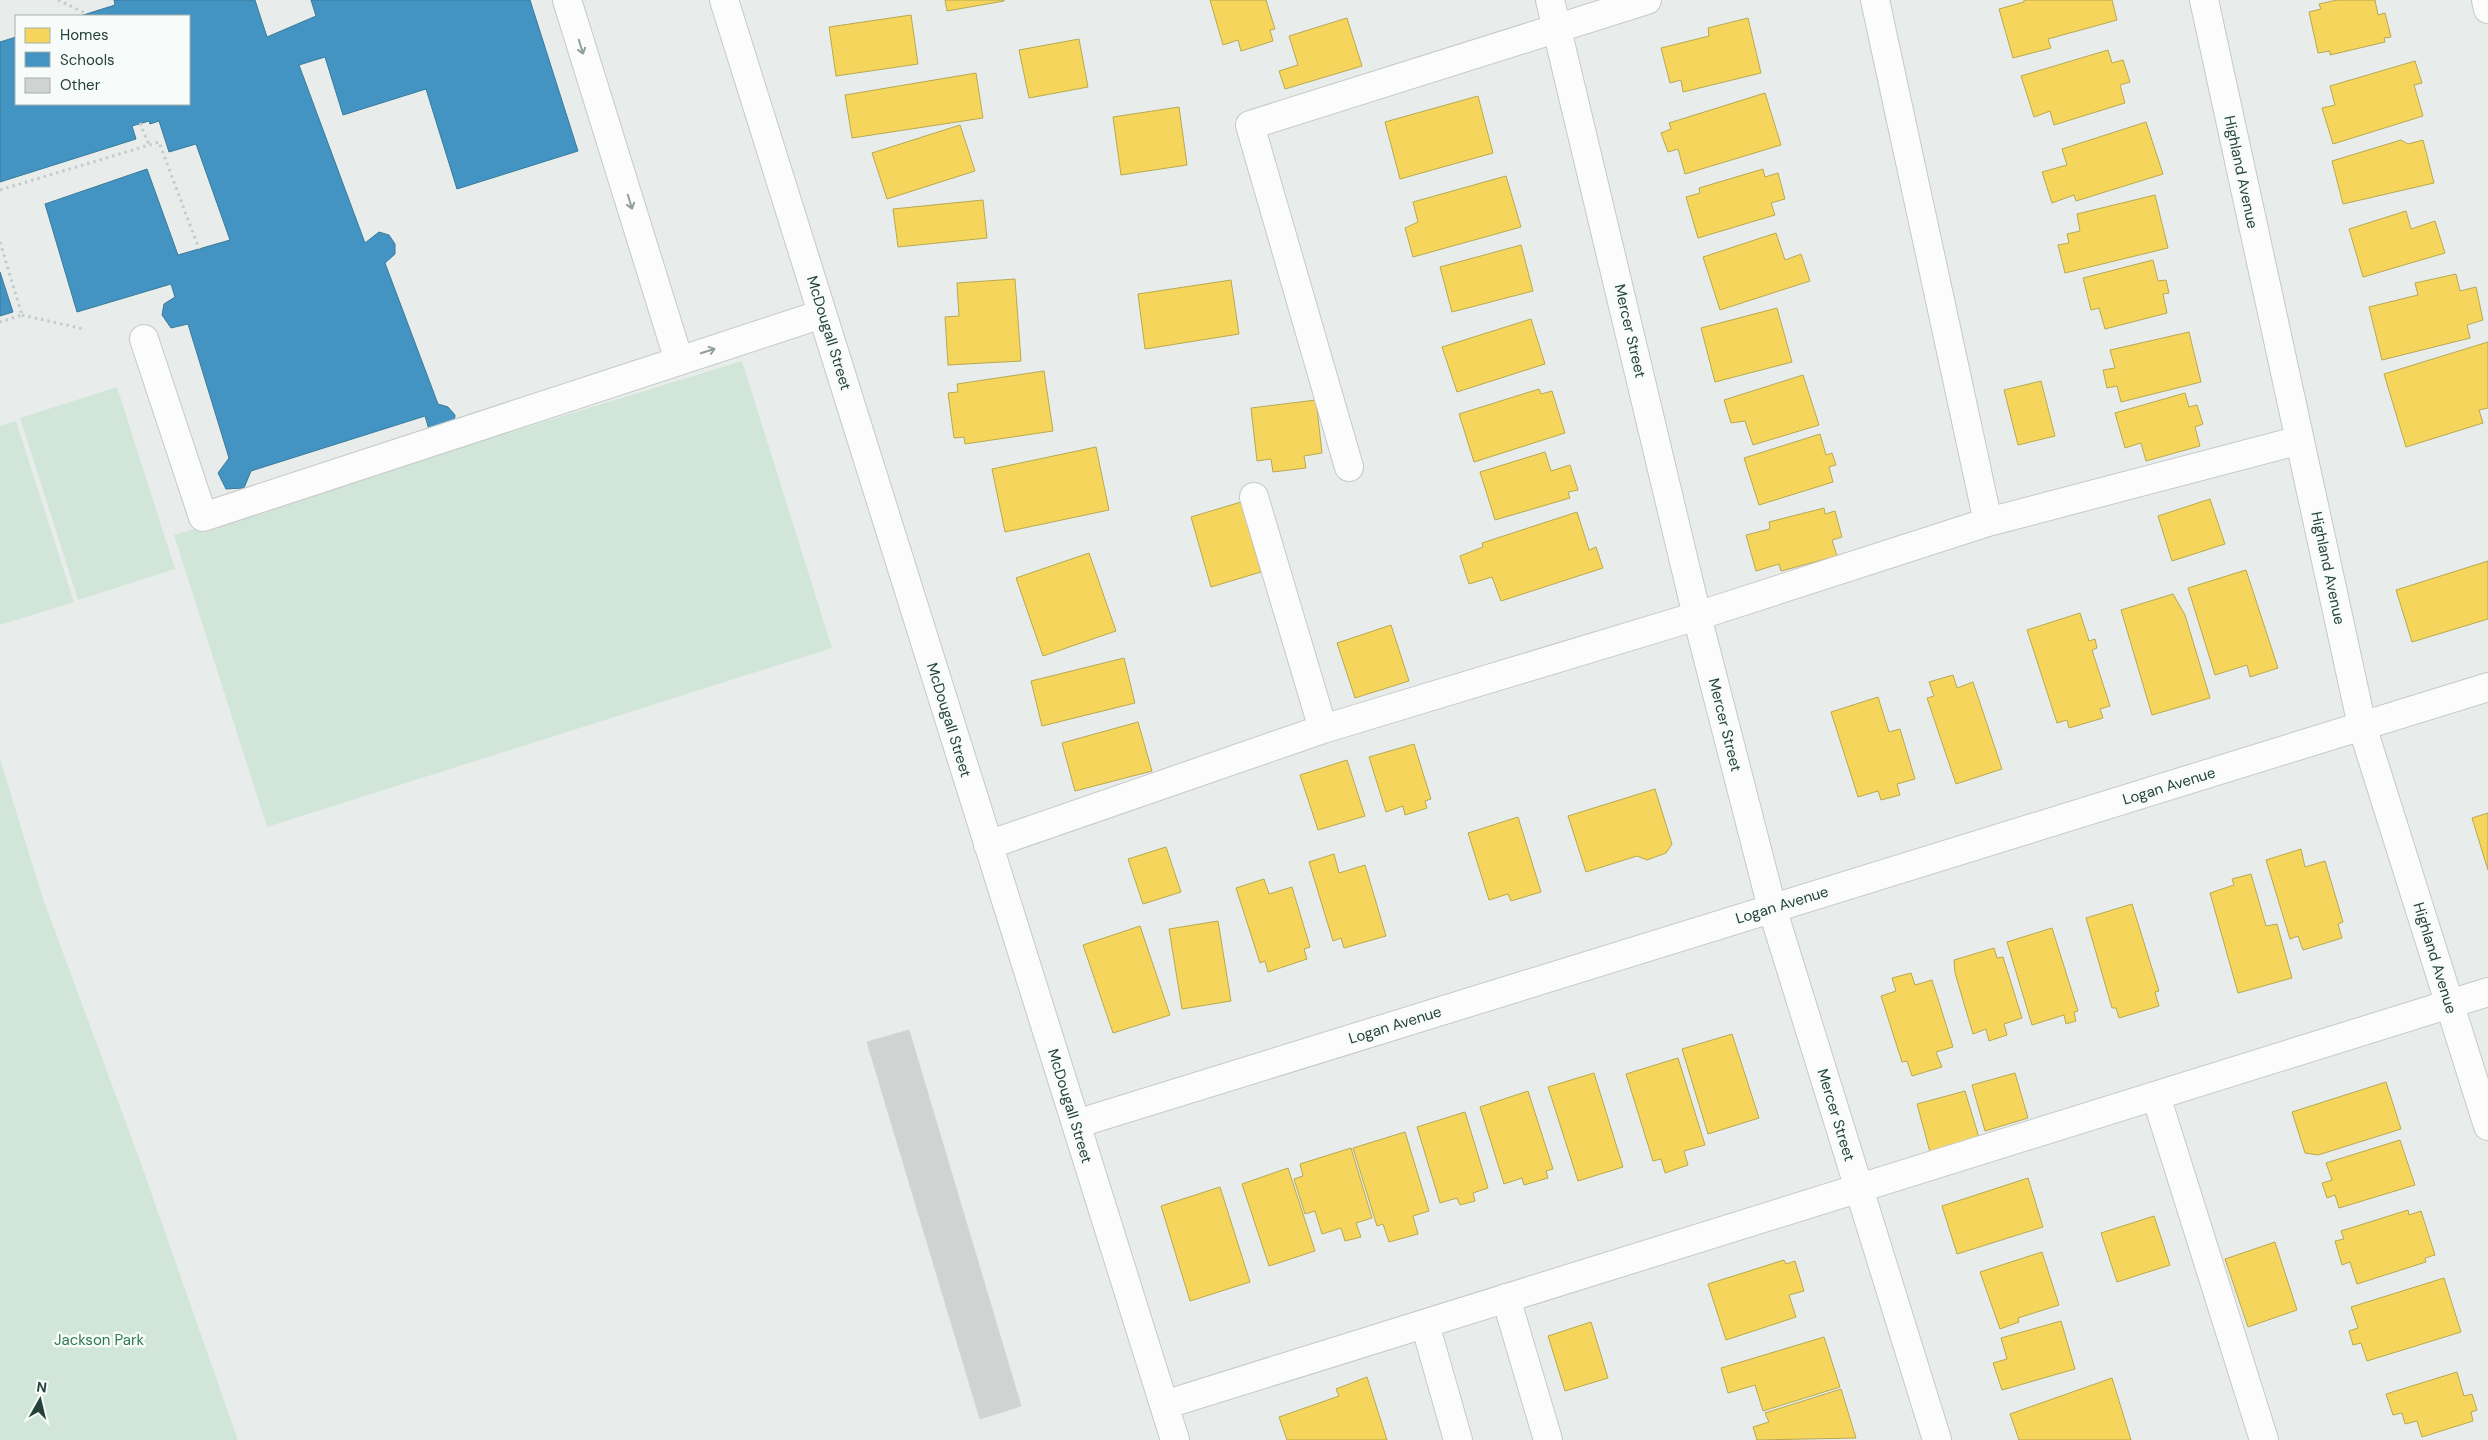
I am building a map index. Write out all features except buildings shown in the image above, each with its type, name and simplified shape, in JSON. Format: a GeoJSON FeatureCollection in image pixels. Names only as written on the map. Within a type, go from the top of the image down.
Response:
{"type":"FeatureCollection","features":[{"type":"Feature","properties":{"kind":"street"},"geometry":{"type":"LineString","coordinates":[[567,0],[679,361]]}},
{"type":"Feature","properties":{"kind":"street","name":"McDougall Street"},"geometry":{"type":"LineString","coordinates":[[724,0],[1175,1440]]}},
{"type":"Feature","properties":{"kind":"street","name":"Mercer Street"},"geometry":{"type":"LineString","coordinates":[[1550,0],[1698,616],[1772,908],[1937,1440]]}},
{"type":"Feature","properties":{"kind":"street"},"geometry":{"type":"LineString","coordinates":[[1349,466],[1250,125],[1647,0]]}},
{"type":"Feature","properties":{"kind":"street"},"geometry":{"type":"LineString","coordinates":[[1875,0],[1988,522]]}},
{"type":"Feature","properties":{"kind":"street","name":"Highland Avenue"},"geometry":{"type":"LineString","coordinates":[[2204,0],[2362,726],[2488,1126]]}},
{"type":"Feature","properties":{"kind":"street"},"geometry":{"type":"LineString","coordinates":[[2486,0],[2488,9]]}},
{"type":"Feature","properties":{"kind":"street"},"geometry":{"type":"LineString","coordinates":[[144,339],[203,518],[822,314]]}},
{"type":"Feature","properties":{"kind":"street"},"geometry":{"type":"LineString","coordinates":[[988,845],[1323,729],[1698,616],[1988,522],[2300,440]]}},
{"type":"Feature","properties":{"kind":"street"},"geometry":{"type":"LineString","coordinates":[[1254,497],[1323,729]]}},
{"type":"Feature","properties":{"kind":"street","name":"Logan Avenue"},"geometry":{"type":"LineString","coordinates":[[1076,1124],[2488,687]]}},
{"type":"Feature","properties":{"kind":"street"},"geometry":{"type":"LineString","coordinates":[[1164,1405],[2488,992]]}},
{"type":"Feature","properties":{"kind":"street"},"geometry":{"type":"LineString","coordinates":[[2156,1096],[2264,1440]]}},
{"type":"Feature","properties":{"kind":"street"},"geometry":{"type":"LineString","coordinates":[[1506,1298],[1548,1440]]}},
{"type":"Feature","properties":{"kind":"street"},"geometry":{"type":"LineString","coordinates":[[1425,1324],[1458,1440]]}},
{"type":"Feature","properties":{"kind":"path"},"geometry":{"type":"LineString","coordinates":[[58,0],[86,14]]}},
{"type":"Feature","properties":{"kind":"path"},"geometry":{"type":"LineString","coordinates":[[140,122],[149,145]]}},
{"type":"Feature","properties":{"kind":"path"},"geometry":{"type":"LineString","coordinates":[[0,190],[159,142],[199,249]]}},
{"type":"Feature","properties":{"kind":"path"},"geometry":{"type":"LineString","coordinates":[[0,242],[22,315]]}},
{"type":"Feature","properties":{"kind":"path"},"geometry":{"type":"LineString","coordinates":[[0,322],[22,315],[84,329]]}},
{"type":"Feature","properties":{"kind":"green space"},"geometry":{"type":"Polygon","coordinates":[[[742,361],[832,648],[267,827],[174,535],[742,361]]]}},
{"type":"Feature","properties":{"kind":"green space"},"geometry":{"type":"Polygon","coordinates":[[[117,387],[175,569],[78,600],[20,418],[117,387]]]}},
{"type":"Feature","properties":{"kind":"green space"},"geometry":{"type":"Polygon","coordinates":[[[16,421],[74,602],[0,625],[0,426],[16,421]]]}},
{"type":"Feature","properties":{"kind":"green space","name":"Jackson Park"},"geometry":{"type":"Polygon","coordinates":[[[0,759],[42,896],[139,1158],[238,1440],[0,1440],[0,759]]]}}]}
